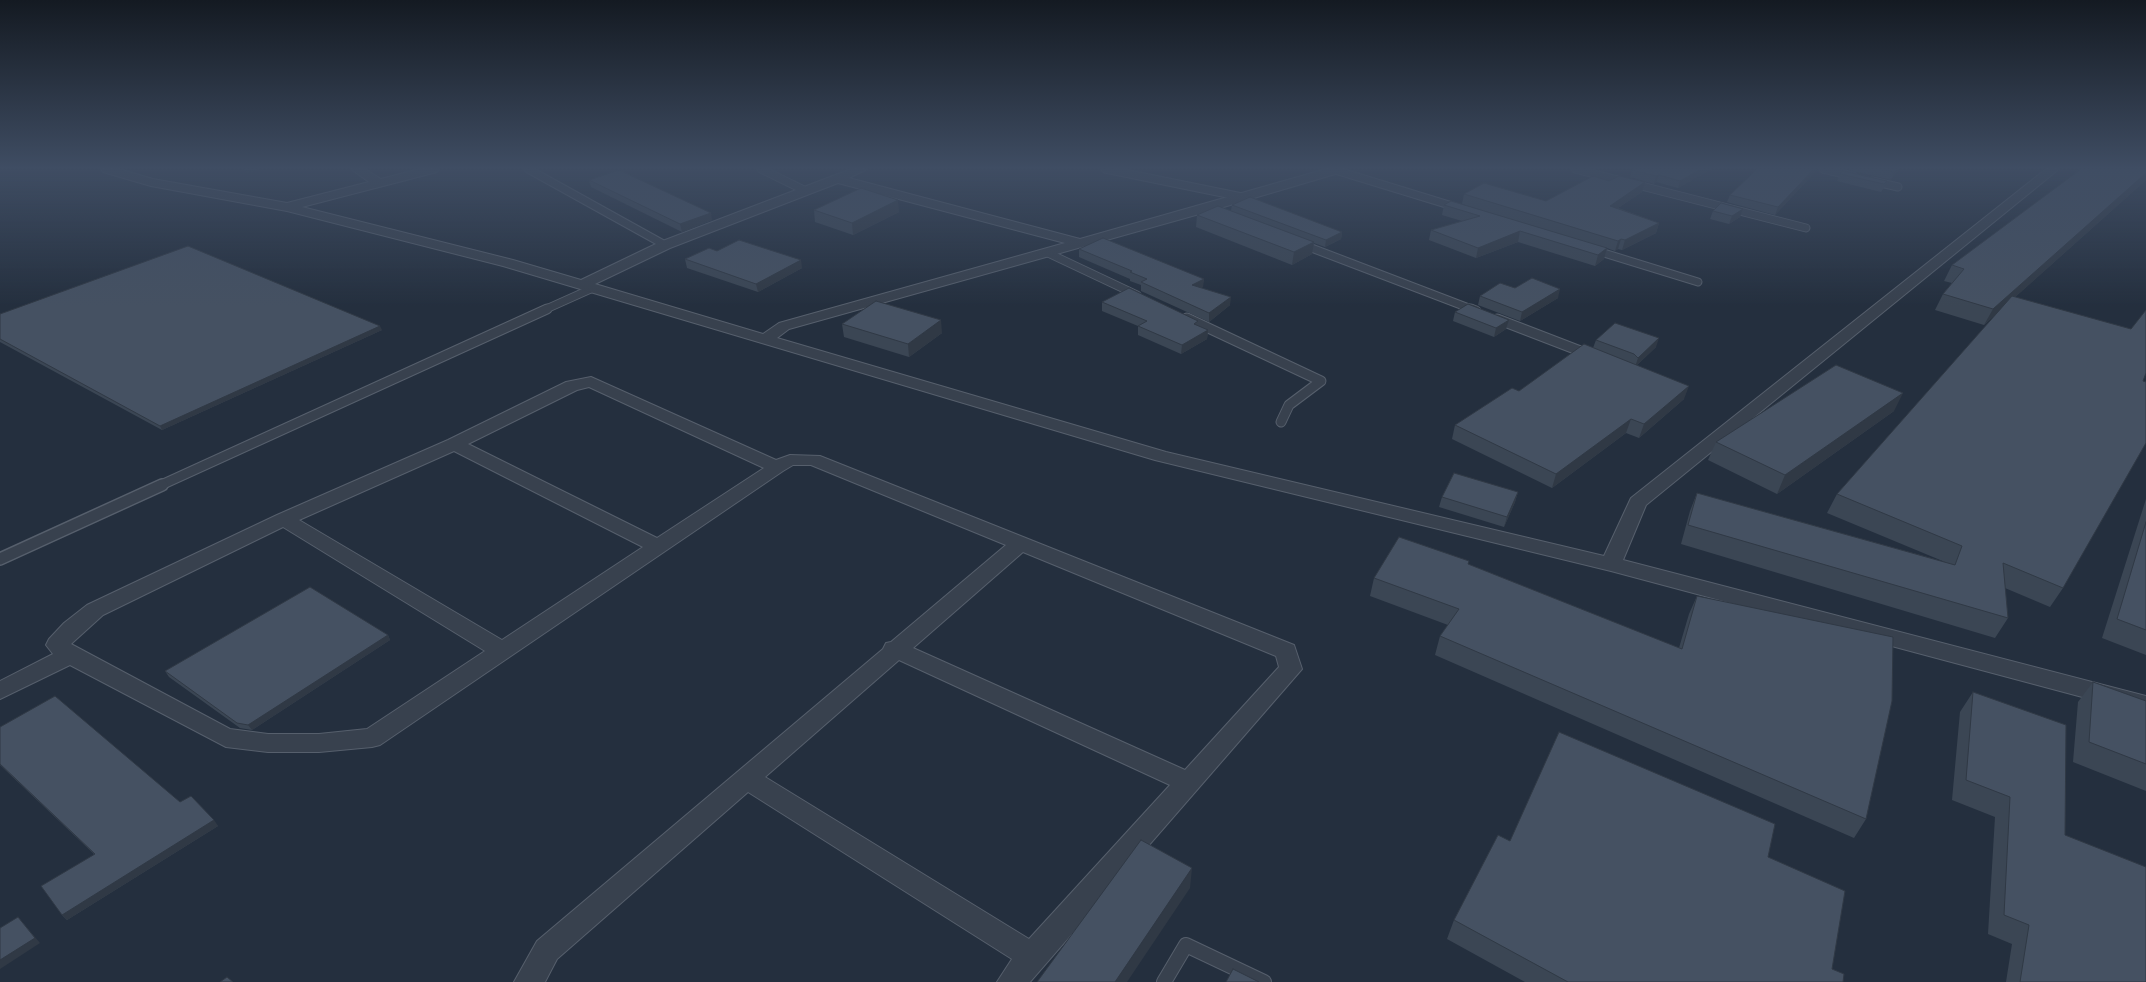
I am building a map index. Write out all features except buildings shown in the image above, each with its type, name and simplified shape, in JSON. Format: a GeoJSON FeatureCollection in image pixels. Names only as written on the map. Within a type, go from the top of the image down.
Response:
{"type":"FeatureCollection","features":[{"type":"Feature","properties":{"kind":"street"},"geometry":{"type":"LineString","coordinates":[[318,215],[508,263],[1161,456],[1611,564],[2146,705]]}},
{"type":"Feature","properties":{"kind":"street"},"geometry":{"type":"LineString","coordinates":[[588,287],[665,245],[744,215]]}},
{"type":"Feature","properties":{"kind":"street"},"geometry":{"type":"LineString","coordinates":[[972,215],[1079,243]]}},
{"type":"Feature","properties":{"kind":"street"},"geometry":{"type":"LineString","coordinates":[[767,338],[784,326],[1079,243],[1192,215]]}},
{"type":"Feature","properties":{"kind":"street"},"geometry":{"type":"LineString","coordinates":[[1611,564],[1638,502],[1996,215]]}},
{"type":"Feature","properties":{"kind":"street"},"geometry":{"type":"LineString","coordinates":[[777,467],[604,386],[591,382],[572,386],[454,444],[284,519],[94,610],[72,628],[57,645],[70,655],[226,738],[268,743],[319,744],[372,738],[777,467],[790,460],[814,460],[1286,651],[1291,669],[1187,782],[1032,956],[1012,982]]}},
{"type":"Feature","properties":{"kind":"street"},"geometry":{"type":"LineString","coordinates":[[454,444],[658,547]]}},
{"type":"Feature","properties":{"kind":"street"},"geometry":{"type":"LineString","coordinates":[[284,519],[502,651]]}},
{"type":"Feature","properties":{"kind":"street"},"geometry":{"type":"LineString","coordinates":[[528,982],[547,950],[894,649],[1021,543]]}},
{"type":"Feature","properties":{"kind":"street"},"geometry":{"type":"LineString","coordinates":[[894,649],[1187,782]]}},
{"type":"Feature","properties":{"kind":"street"},"geometry":{"type":"LineString","coordinates":[[0,690],[70,655]]}},
{"type":"Feature","properties":{"kind":"street"},"geometry":{"type":"LineString","coordinates":[[746,778],[1032,956]]}},
{"type":"Feature","properties":{"kind":"lane"},"geometry":{"type":"LineString","coordinates":[[611,215],[665,245]]}},
{"type":"Feature","properties":{"kind":"lane"},"geometry":{"type":"LineString","coordinates":[[1754,215],[1806,228]]}},
{"type":"Feature","properties":{"kind":"lane"},"geometry":{"type":"LineString","coordinates":[[1289,240],[1482,313]]}},
{"type":"Feature","properties":{"kind":"lane"},"geometry":{"type":"LineString","coordinates":[[1583,246],[1698,282]]}},
{"type":"Feature","properties":{"kind":"lane"},"geometry":{"type":"LineString","coordinates":[[1048,253],[1144,298]]}},
{"type":"Feature","properties":{"kind":"lane"},"geometry":{"type":"LineString","coordinates":[[0,559],[588,287]]}},
{"type":"Feature","properties":{"kind":"lane"},"geometry":{"type":"LineString","coordinates":[[1180,315],[1321,381],[1289,405],[1281,422]]}},
{"type":"Feature","properties":{"kind":"lane"},"geometry":{"type":"LineString","coordinates":[[1491,317],[1592,355]]}},
{"type":"Feature","properties":{"kind":"lane"},"geometry":{"type":"LineString","coordinates":[[1164,982],[1186,945],[1264,982]]}}]}
